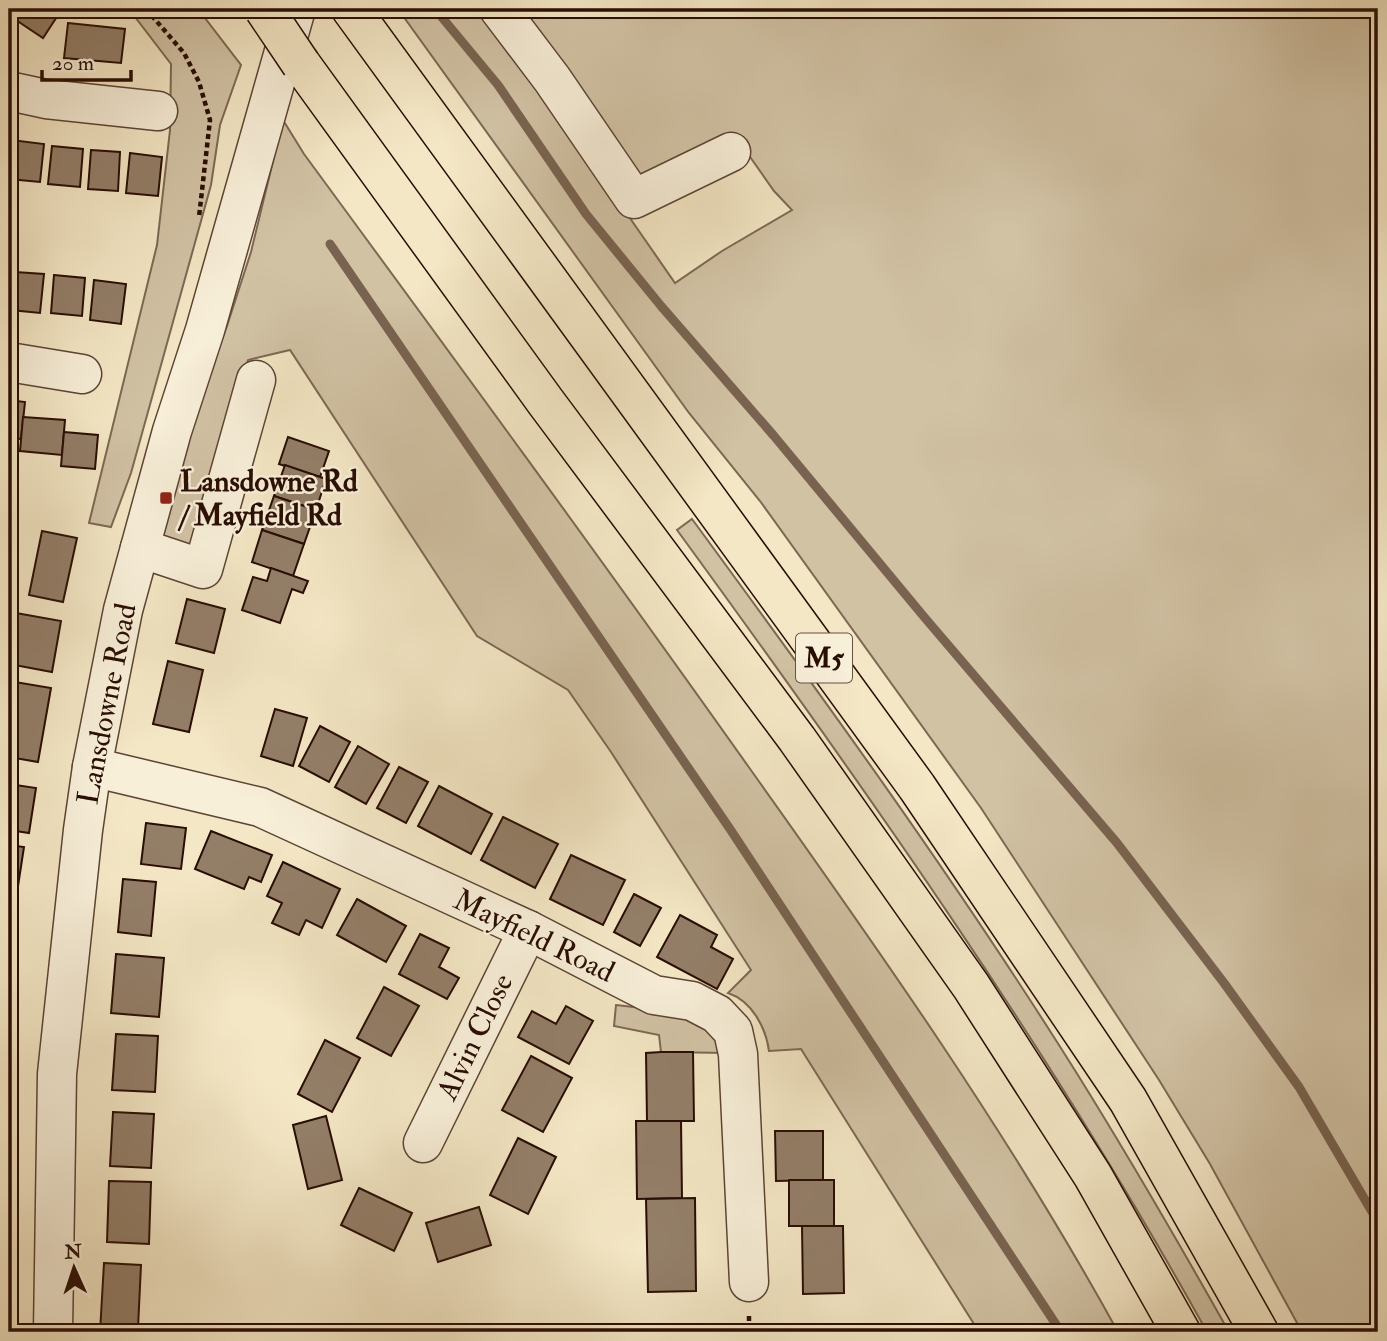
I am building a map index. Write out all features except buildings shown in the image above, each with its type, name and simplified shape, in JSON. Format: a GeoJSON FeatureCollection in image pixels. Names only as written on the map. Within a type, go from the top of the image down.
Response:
{"type":"FeatureCollection","features":[{"type":"Feature","properties":{"kind":"highway","name":"M5"},"geometry":{"type":"LineString","coordinates":[[264,9],[545,401],[797,739],[971,986],[1093,1177],[1181,1332]]}},
{"type":"Feature","properties":{"kind":"highway","name":"M5"},"geometry":{"type":"LineString","coordinates":[[351,9],[917,787],[1128,1100],[1259,1332]]}},
{"type":"Feature","properties":{"kind":"street","name":"Lansdowne Road"},"geometry":{"type":"LineString","coordinates":[[52,1332],[57,1074],[92,767],[124,610],[140,548],[296,9]]}},
{"type":"Feature","properties":{"kind":"street"},"geometry":{"type":"LineString","coordinates":[[499,9],[552,79],[634,199],[731,152]]}},
{"type":"Feature","properties":{"kind":"street"},"geometry":{"type":"LineString","coordinates":[[9,91],[46,99],[158,111]]}},
{"type":"Feature","properties":{"kind":"street"},"geometry":{"type":"LineString","coordinates":[[9,362],[82,374]]}},
{"type":"Feature","properties":{"kind":"street"},"geometry":{"type":"LineString","coordinates":[[140,548],[203,569],[256,380]]}},
{"type":"Feature","properties":{"kind":"street","name":"Mayfield Road"},"geometry":{"type":"LineString","coordinates":[[92,767],[260,807],[528,930],[654,995],[692,1001],[717,1014],[733,1031],[738,1054],[748,1282]]}},
{"type":"Feature","properties":{"kind":"street","name":"Alvin Close"},"geometry":{"type":"LineString","coordinates":[[423,1143],[528,930]]}},
{"type":"Feature","properties":{"kind":"shaded area"},"geometry":{"type":"Polygon","coordinates":[[[129,9],[198,9],[241,65],[220,125],[211,185],[131,473],[111,527],[89,523],[157,245],[170,130],[171,64],[129,9]]]}},
{"type":"Feature","properties":{"kind":"shaded area"},"geometry":{"type":"Polygon","coordinates":[[[398,9],[476,9],[566,126],[675,283],[722,251],[792,210],[774,191],[736,137],[637,181],[519,9],[1378,9],[1378,1332],[1302,1332],[1210,1164],[1159,1080],[981,808],[760,501],[689,413],[398,9]]]}},
{"type":"Feature","properties":{"kind":"shaded area"},"geometry":{"type":"Polygon","coordinates":[[[283,120],[304,154],[638,612],[894,974],[988,1114],[1118,1332],[979,1332],[801,1049],[769,1051],[765,1033],[756,1016],[744,1002],[728,993],[751,970],[568,690],[477,636],[290,350],[248,360],[194,547],[158,538],[202,391],[251,252],[283,120]]]}},
{"type":"Feature","properties":{"kind":"shaded area"},"geometry":{"type":"Polygon","coordinates":[[[692,519],[841,723],[985,931],[1096,1104],[1229,1332],[1207,1332],[1085,1125],[955,923],[818,725],[677,530],[692,519]]]}},
{"type":"Feature","properties":{"kind":"shaded area"},"geometry":{"type":"Polygon","coordinates":[[[616,1005],[694,1014],[727,1053],[661,1052],[659,1035],[614,1026],[616,1005]]]}},
{"type":"Feature","properties":{"kind":"waterway"},"geometry":{"type":"LineString","coordinates":[[435,9],[498,85],[586,214],[661,306],[1117,843],[1299,1087],[1378,1222]]}},
{"type":"Feature","properties":{"kind":"waterway"},"geometry":{"type":"LineString","coordinates":[[330,244],[730,829],[1061,1332]]}},
{"type":"Feature","properties":{"kind":"place","name":"Lansdowne Rd / Mayfield Rd"},"geometry":{"type":"Point","coordinates":[166,498]}}]}
